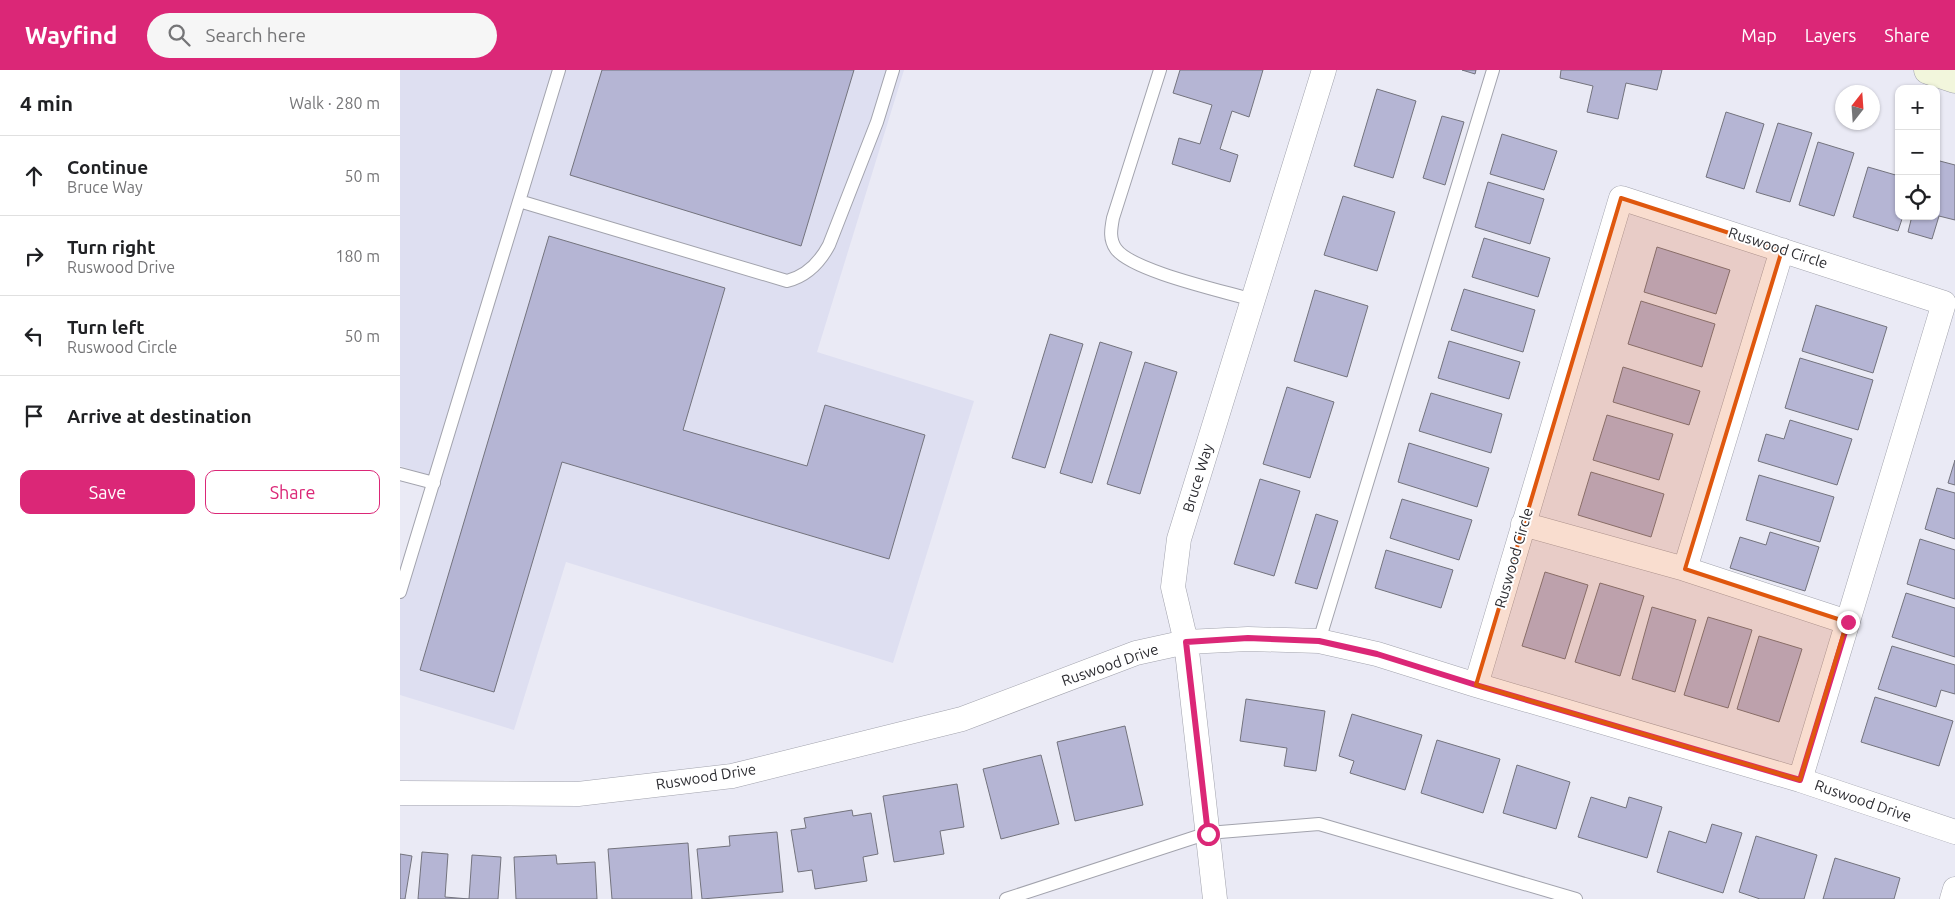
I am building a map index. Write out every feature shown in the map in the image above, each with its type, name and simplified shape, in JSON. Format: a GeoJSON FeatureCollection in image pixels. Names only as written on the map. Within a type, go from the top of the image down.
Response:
{"type":"FeatureCollection","features":[{"type":"Feature","properties":{"kind":"main road"},"geometry":{"type":"LineString","coordinates":[[1928,70],[1955,79]]}},
{"type":"Feature","properties":{"kind":"street","name":"Bruce Way"},"geometry":{"type":"LineString","coordinates":[[1215,899],[1186,642],[1173,587],[1179,539],[1324,70]]}},
{"type":"Feature","properties":{"kind":"street","name":"Ruswood Circle"},"geometry":{"type":"LineString","coordinates":[[1476,685],[1621,198],[1944,303],[1800,780]]}},
{"type":"Feature","properties":{"kind":"street"},"geometry":{"type":"LineString","coordinates":[[1685,569],[1782,250]]}},
{"type":"Feature","properties":{"kind":"street"},"geometry":{"type":"LineString","coordinates":[[1524,524],[1685,569],[1848,622]]}},
{"type":"Feature","properties":{"kind":"street","name":"Ruswood Drive"},"geometry":{"type":"LineString","coordinates":[[400,793],[578,794],[732,776],[962,719],[1136,653],[1186,642],[1248,638],[1319,641],[1377,654],[1800,780],[1955,832]]}},
{"type":"Feature","properties":{"kind":"street"},"geometry":{"type":"LineString","coordinates":[[1952,899],[1955,889]]}},
{"type":"Feature","properties":{"kind":"lane"},"geometry":{"type":"LineString","coordinates":[[400,592],[559,70]]}},
{"type":"Feature","properties":{"kind":"lane"},"geometry":{"type":"LineString","coordinates":[[519,201],[787,281],[796,279],[820,261],[830,245],[877,122],[893,70]]}},
{"type":"Feature","properties":{"kind":"lane"},"geometry":{"type":"LineString","coordinates":[[1160,70],[1113,218],[1111,235],[1115,247],[1125,258],[1146,269],[1253,300]]}},
{"type":"Feature","properties":{"kind":"lane"},"geometry":{"type":"LineString","coordinates":[[1319,641],[1493,70]]}},
{"type":"Feature","properties":{"kind":"lane"},"geometry":{"type":"LineString","coordinates":[[400,474],[434,483]]}},
{"type":"Feature","properties":{"kind":"lane"},"geometry":{"type":"LineString","coordinates":[[1006,899],[1208,834],[1318,824],[1576,899]]}},
{"type":"Feature","properties":{"kind":"highlighted area"},"geometry":{"type":"Polygon","coordinates":[[[1621,198],[1782,250],[1685,569],[1847,622],[1800,780],[1476,685],[1621,198]]]}},
{"type":"Feature","properties":{"kind":"shaded area"},"geometry":{"type":"Polygon","coordinates":[[[400,70],[904,70],[817,352],[974,401],[893,663],[566,562],[514,730],[400,695],[400,585],[433,477],[400,466],[400,70]]]}},
{"type":"Feature","properties":{"kind":"building"},"geometry":{"type":"Polygon","coordinates":[[[602,70],[854,70],[801,246],[570,175],[602,70]]]}},
{"type":"Feature","properties":{"kind":"building"},"geometry":{"type":"Polygon","coordinates":[[[1180,70],[1263,70],[1249,117],[1232,111],[1220,149],[1238,155],[1230,182],[1172,164],[1179,138],[1200,144],[1212,105],[1173,93],[1180,70]]]}},
{"type":"Feature","properties":{"kind":"building"},"geometry":{"type":"Polygon","coordinates":[[[1462,70],[1476,70],[1475,74],[1462,70]]]}},
{"type":"Feature","properties":{"kind":"building"},"geometry":{"type":"Polygon","coordinates":[[[1561,70],[1662,70],[1657,90],[1626,83],[1618,119],[1587,112],[1593,86],[1560,78],[1561,70]]]}},
{"type":"Feature","properties":{"kind":"building"},"geometry":{"type":"Polygon","coordinates":[[[1377,89],[1416,101],[1393,178],[1354,166],[1377,89]]]}},
{"type":"Feature","properties":{"kind":"building"},"geometry":{"type":"Polygon","coordinates":[[[1726,112],[1764,124],[1744,189],[1706,177],[1726,112]]]}},
{"type":"Feature","properties":{"kind":"building"},"geometry":{"type":"Polygon","coordinates":[[[1442,116],[1464,122],[1445,185],[1423,178],[1442,116]]]}},
{"type":"Feature","properties":{"kind":"building"},"geometry":{"type":"Polygon","coordinates":[[[1778,123],[1812,133],[1790,202],[1756,192],[1778,123]]]}},
{"type":"Feature","properties":{"kind":"building"},"geometry":{"type":"Polygon","coordinates":[[[1502,134],[1557,151],[1544,190],[1490,174],[1502,134]]]}},
{"type":"Feature","properties":{"kind":"building"},"geometry":{"type":"Polygon","coordinates":[[[1818,142],[1854,153],[1834,216],[1799,205],[1818,142]]]}},
{"type":"Feature","properties":{"kind":"building"},"geometry":{"type":"Polygon","coordinates":[[[1940,161],[1955,165],[1955,220],[1940,216],[1940,161]]]}},
{"type":"Feature","properties":{"kind":"building"},"geometry":{"type":"Polygon","coordinates":[[[1868,167],[1895,175],[1895,220],[1902,220],[1898,231],[1853,217],[1868,167]]]}},
{"type":"Feature","properties":{"kind":"building"},"geometry":{"type":"Polygon","coordinates":[[[1488,182],[1544,199],[1530,244],[1475,227],[1488,182]]]}},
{"type":"Feature","properties":{"kind":"building"},"geometry":{"type":"Polygon","coordinates":[[[1343,196],[1395,212],[1377,271],[1324,255],[1343,196]]]}},
{"type":"Feature","properties":{"kind":"building"},"geometry":{"type":"Polygon","coordinates":[[[1911,220],[1938,220],[1932,239],[1908,232],[1911,220]]]}},
{"type":"Feature","properties":{"kind":"building"},"geometry":{"type":"Polygon","coordinates":[[[549,236],[725,288],[683,430],[807,466],[825,405],[925,435],[889,559],[562,462],[494,692],[420,670],[549,236]]]}},
{"type":"Feature","properties":{"kind":"building"},"geometry":{"type":"Polygon","coordinates":[[[1484,238],[1550,258],[1538,297],[1472,277],[1484,238]]]}},
{"type":"Feature","properties":{"kind":"building"},"geometry":{"type":"Polygon","coordinates":[[[1657,247],[1730,270],[1716,314],[1644,292],[1657,247]]]}},
{"type":"Feature","properties":{"kind":"building"},"geometry":{"type":"Polygon","coordinates":[[[1464,289],[1535,310],[1523,352],[1451,330],[1464,289]]]}},
{"type":"Feature","properties":{"kind":"building"},"geometry":{"type":"Polygon","coordinates":[[[1315,290],[1368,306],[1347,377],[1294,361],[1315,290]]]}},
{"type":"Feature","properties":{"kind":"building"},"geometry":{"type":"Polygon","coordinates":[[[1641,301],[1715,324],[1702,367],[1628,344],[1641,301]]]}},
{"type":"Feature","properties":{"kind":"building"},"geometry":{"type":"Polygon","coordinates":[[[1816,305],[1887,327],[1873,373],[1802,351],[1816,305]]]}},
{"type":"Feature","properties":{"kind":"building"},"geometry":{"type":"Polygon","coordinates":[[[1050,334],[1083,344],[1045,468],[1012,458],[1050,334]]]}},
{"type":"Feature","properties":{"kind":"building"},"geometry":{"type":"Polygon","coordinates":[[[1449,341],[1520,362],[1509,399],[1438,378],[1449,341]]]}},
{"type":"Feature","properties":{"kind":"building"},"geometry":{"type":"Polygon","coordinates":[[[1100,342],[1132,352],[1092,483],[1060,473],[1100,342]]]}},
{"type":"Feature","properties":{"kind":"building"},"geometry":{"type":"Polygon","coordinates":[[[1800,358],[1873,380],[1858,430],[1785,408],[1800,358]]]}},
{"type":"Feature","properties":{"kind":"building"},"geometry":{"type":"Polygon","coordinates":[[[1145,362],[1177,372],[1140,494],[1107,484],[1145,362]]]}},
{"type":"Feature","properties":{"kind":"building"},"geometry":{"type":"Polygon","coordinates":[[[1623,367],[1700,391],[1689,425],[1613,402],[1623,367]]]}},
{"type":"Feature","properties":{"kind":"building"},"geometry":{"type":"Polygon","coordinates":[[[1287,387],[1334,402],[1310,478],[1263,464],[1287,387]]]}},
{"type":"Feature","properties":{"kind":"building"},"geometry":{"type":"Polygon","coordinates":[[[1431,393],[1502,414],[1491,453],[1419,431],[1431,393]]]}},
{"type":"Feature","properties":{"kind":"building"},"geometry":{"type":"Polygon","coordinates":[[[1607,415],[1673,434],[1659,480],[1593,460],[1607,415]]]}},
{"type":"Feature","properties":{"kind":"building"},"geometry":{"type":"Polygon","coordinates":[[[1790,420],[1852,439],[1837,485],[1758,461],[1766,434],[1784,439],[1790,420]]]}},
{"type":"Feature","properties":{"kind":"building"},"geometry":{"type":"Polygon","coordinates":[[[1409,443],[1489,468],[1477,507],[1398,482],[1409,443]]]}},
{"type":"Feature","properties":{"kind":"building"},"geometry":{"type":"Polygon","coordinates":[[[1955,460],[1955,485],[1948,483],[1955,460]]]}},
{"type":"Feature","properties":{"kind":"building"},"geometry":{"type":"Polygon","coordinates":[[[1591,472],[1664,494],[1651,537],[1578,515],[1591,472]]]}},
{"type":"Feature","properties":{"kind":"building"},"geometry":{"type":"Polygon","coordinates":[[[1759,475],[1834,497],[1820,542],[1746,520],[1759,475]]]}},
{"type":"Feature","properties":{"kind":"building"},"geometry":{"type":"Polygon","coordinates":[[[1260,479],[1300,491],[1274,576],[1234,564],[1260,479]]]}},
{"type":"Feature","properties":{"kind":"building"},"geometry":{"type":"Polygon","coordinates":[[[1937,488],[1955,493],[1955,539],[1925,529],[1937,488]]]}},
{"type":"Feature","properties":{"kind":"building"},"geometry":{"type":"Polygon","coordinates":[[[1402,499],[1472,520],[1459,560],[1390,538],[1402,499]]]}},
{"type":"Feature","properties":{"kind":"building"},"geometry":{"type":"Polygon","coordinates":[[[1316,514],[1338,521],[1317,589],[1295,583],[1316,514]]]}},
{"type":"Feature","properties":{"kind":"building"},"geometry":{"type":"Polygon","coordinates":[[[1770,532],[1819,547],[1805,591],[1730,568],[1740,537],[1766,545],[1770,532]]]}},
{"type":"Feature","properties":{"kind":"building"},"geometry":{"type":"Polygon","coordinates":[[[1920,539],[1955,550],[1955,599],[1907,584],[1920,539]]]}},
{"type":"Feature","properties":{"kind":"building"},"geometry":{"type":"Polygon","coordinates":[[[1386,550],[1453,570],[1441,608],[1375,588],[1386,550]]]}},
{"type":"Feature","properties":{"kind":"building"},"geometry":{"type":"Polygon","coordinates":[[[1545,572],[1588,585],[1565,659],[1522,646],[1545,572]]]}},
{"type":"Feature","properties":{"kind":"building"},"geometry":{"type":"Polygon","coordinates":[[[1600,583],[1644,596],[1620,676],[1575,662],[1600,583]]]}},
{"type":"Feature","properties":{"kind":"building"},"geometry":{"type":"Polygon","coordinates":[[[1906,593],[1955,608],[1955,657],[1892,637],[1906,593]]]}},
{"type":"Feature","properties":{"kind":"building"},"geometry":{"type":"Polygon","coordinates":[[[1652,607],[1696,620],[1675,692],[1632,679],[1652,607]]]}},
{"type":"Feature","properties":{"kind":"building"},"geometry":{"type":"Polygon","coordinates":[[[1708,617],[1752,630],[1728,708],[1684,695],[1708,617]]]}},
{"type":"Feature","properties":{"kind":"building"},"geometry":{"type":"Polygon","coordinates":[[[1759,636],[1802,649],[1779,722],[1737,709],[1759,636]]]}},
{"type":"Feature","properties":{"kind":"building"},"geometry":{"type":"Polygon","coordinates":[[[1892,646],[1955,665],[1955,694],[1941,690],[1936,707],[1878,689],[1892,646]]]}},
{"type":"Feature","properties":{"kind":"building"},"geometry":{"type":"Polygon","coordinates":[[[1875,697],[1953,721],[1939,766],[1861,742],[1875,697]]]}},
{"type":"Feature","properties":{"kind":"building"},"geometry":{"type":"Polygon","coordinates":[[[1246,699],[1325,711],[1316,771],[1284,766],[1287,748],[1240,741],[1246,699]]]}},
{"type":"Feature","properties":{"kind":"building"},"geometry":{"type":"Polygon","coordinates":[[[1352,714],[1422,735],[1405,790],[1350,773],[1354,761],[1339,756],[1352,714]]]}},
{"type":"Feature","properties":{"kind":"building"},"geometry":{"type":"Polygon","coordinates":[[[1125,726],[1143,805],[1075,821],[1057,742],[1125,726]]]}},
{"type":"Feature","properties":{"kind":"building"},"geometry":{"type":"Polygon","coordinates":[[[1437,740],[1500,759],[1483,813],[1421,793],[1437,740]]]}},
{"type":"Feature","properties":{"kind":"building"},"geometry":{"type":"Polygon","coordinates":[[[1041,755],[1059,824],[1001,839],[983,769],[1041,755]]]}},
{"type":"Feature","properties":{"kind":"building"},"geometry":{"type":"Polygon","coordinates":[[[1517,765],[1570,782],[1556,829],[1503,813],[1517,765]]]}},
{"type":"Feature","properties":{"kind":"building"},"geometry":{"type":"Polygon","coordinates":[[[957,784],[964,827],[940,831],[944,854],[894,862],[883,796],[957,784]]]}},
{"type":"Feature","properties":{"kind":"building"},"geometry":{"type":"Polygon","coordinates":[[[1591,797],[1626,808],[1629,797],[1662,807],[1647,858],[1578,837],[1591,797]]]}},
{"type":"Feature","properties":{"kind":"building"},"geometry":{"type":"Polygon","coordinates":[[[852,810],[853,816],[871,813],[878,854],[863,857],[867,881],[815,889],[812,870],[798,872],[791,830],[806,828],[804,818],[852,810]]]}},
{"type":"Feature","properties":{"kind":"building"},"geometry":{"type":"Polygon","coordinates":[[[1712,824],[1742,833],[1723,893],[1657,872],[1669,831],[1706,843],[1712,824]]]}},
{"type":"Feature","properties":{"kind":"building"},"geometry":{"type":"Polygon","coordinates":[[[777,832],[783,892],[702,899],[697,849],[730,846],[729,836],[777,832]]]}},
{"type":"Feature","properties":{"kind":"building"},"geometry":{"type":"Polygon","coordinates":[[[1756,836],[1817,855],[1804,899],[1760,899],[1739,892],[1756,836]]]}},
{"type":"Feature","properties":{"kind":"building"},"geometry":{"type":"Polygon","coordinates":[[[688,843],[692,899],[612,899],[608,849],[688,843]]]}},
{"type":"Feature","properties":{"kind":"building"},"geometry":{"type":"Polygon","coordinates":[[[422,852],[448,854],[445,897],[469,899],[418,899],[422,852]]]}},
{"type":"Feature","properties":{"kind":"building"},"geometry":{"type":"Polygon","coordinates":[[[400,854],[412,856],[405,899],[400,899],[400,854]]]}},
{"type":"Feature","properties":{"kind":"building"},"geometry":{"type":"Polygon","coordinates":[[[472,855],[501,857],[498,899],[469,899],[472,855]]]}},
{"type":"Feature","properties":{"kind":"building"},"geometry":{"type":"Polygon","coordinates":[[[556,855],[557,864],[595,862],[597,899],[516,899],[514,857],[556,855]]]}},
{"type":"Feature","properties":{"kind":"building"},"geometry":{"type":"Polygon","coordinates":[[[1835,858],[1900,878],[1894,899],[1823,899],[1835,858]]]}},
{"type":"Feature","properties":{"kind":"route"},"geometry":{"type":"LineString","coordinates":[[1208,834],[1186,642],[1248,638],[1319,641],[1377,654],[1800,780],[1848,622]]}}]}
